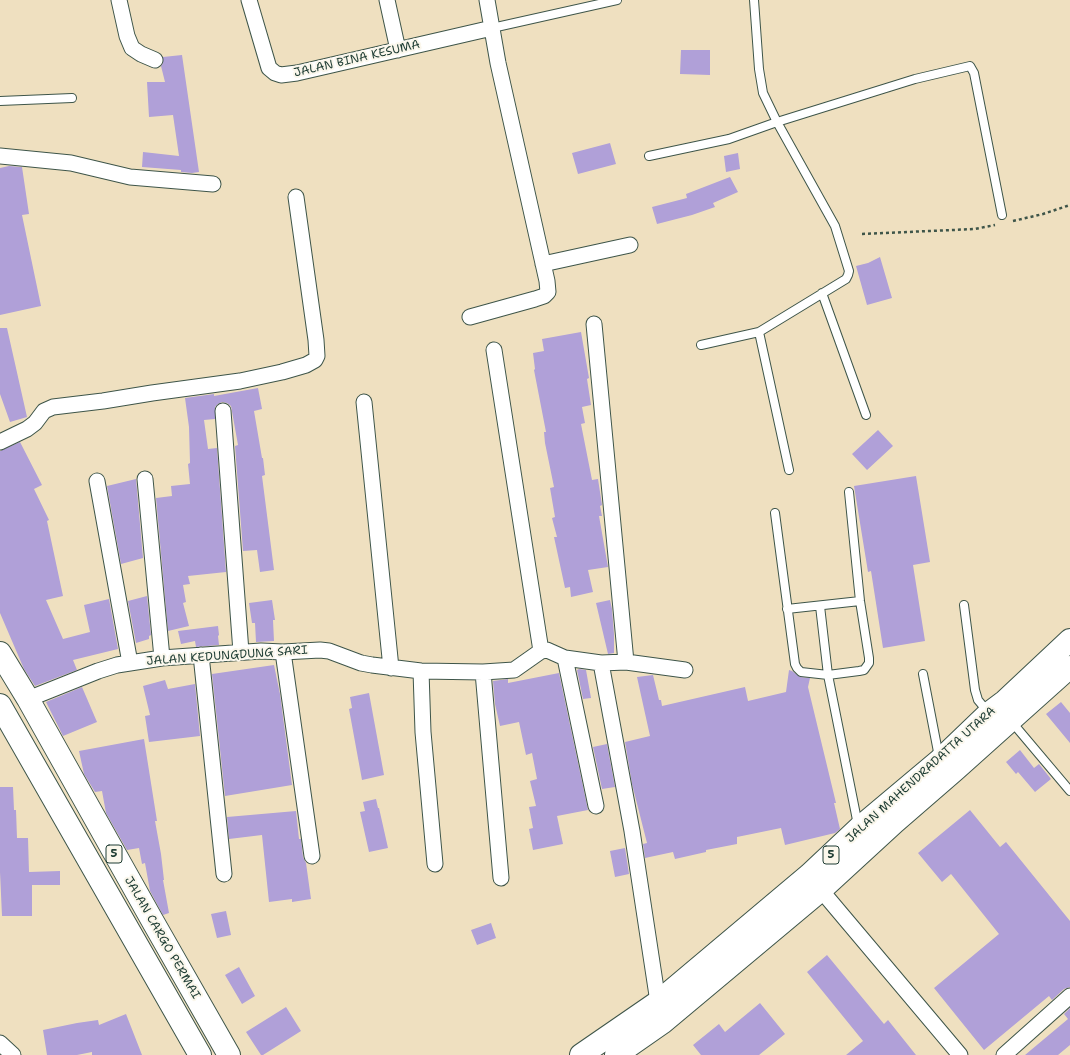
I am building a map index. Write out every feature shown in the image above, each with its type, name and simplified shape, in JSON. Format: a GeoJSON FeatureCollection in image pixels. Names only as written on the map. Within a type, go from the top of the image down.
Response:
{"type":"FeatureCollection","features":[{"type":"Feature","properties":{"kind":"highway","name":"JALAN MAHENDRADATTA UTARA"},"geometry":{"type":"LineString","coordinates":[[616,1055],[662,1023],[815,882],[859,828],[940,760],[989,713],[1005,701],[1070,640]]}},
{"type":"Feature","properties":{"kind":"highway","name":"JALAN CARGO PERMAI"},"geometry":{"type":"LineString","coordinates":[[0,653],[28,699],[229,1055]]}},
{"type":"Feature","properties":{"kind":"highway","name":"JALAN MAHENDRADATTA UTARA"},"geometry":{"type":"LineString","coordinates":[[581,1055],[658,1002],[895,822],[1070,667]]}},
{"type":"Feature","properties":{"kind":"highway","name":"JALAN CARGO PERMAI"},"geometry":{"type":"LineString","coordinates":[[0,705],[200,1055]]}},
{"type":"Feature","properties":{"kind":"street"},"geometry":{"type":"LineString","coordinates":[[118,0],[127,36],[132,48],[155,60]]}},
{"type":"Feature","properties":{"kind":"street","name":"JALAN BINA KESUMA"},"geometry":{"type":"LineString","coordinates":[[249,0],[269,68],[281,75],[297,73],[492,28]]}},
{"type":"Feature","properties":{"kind":"street"},"geometry":{"type":"LineString","coordinates":[[387,0],[398,50]]}},
{"type":"Feature","properties":{"kind":"street"},"geometry":{"type":"LineString","coordinates":[[470,317],[544,296],[548,292],[517,150],[487,0]]}},
{"type":"Feature","properties":{"kind":"street"},"geometry":{"type":"LineString","coordinates":[[0,156],[71,163],[130,177],[213,184]]}},
{"type":"Feature","properties":{"kind":"street"},"geometry":{"type":"LineString","coordinates":[[0,442],[27,430],[35,423],[44,411],[53,407],[234,382],[282,372],[306,365],[316,360],[316,340],[296,197]]}},
{"type":"Feature","properties":{"kind":"street"},"geometry":{"type":"LineString","coordinates":[[543,264],[630,244]]}},
{"type":"Feature","properties":{"kind":"street"},"geometry":{"type":"LineString","coordinates":[[594,324],[626,662]]}},
{"type":"Feature","properties":{"kind":"street"},"geometry":{"type":"LineString","coordinates":[[494,350],[541,652],[547,650],[565,658],[601,663],[626,662],[685,670]]}},
{"type":"Feature","properties":{"kind":"street"},"geometry":{"type":"LineString","coordinates":[[364,402],[391,668]]}},
{"type":"Feature","properties":{"kind":"street"},"geometry":{"type":"LineString","coordinates":[[223,411],[241,652]]}},
{"type":"Feature","properties":{"kind":"street"},"geometry":{"type":"LineString","coordinates":[[145,479],[162,658]]}},
{"type":"Feature","properties":{"kind":"street"},"geometry":{"type":"LineString","coordinates":[[97,481],[130,663]]}},
{"type":"Feature","properties":{"kind":"street","name":"JALAN KEDUNGDUNG SARI"},"geometry":{"type":"LineString","coordinates":[[28,699],[98,671],[130,663],[162,658],[260,651],[283,652],[320,650],[329,651],[361,663],[391,668],[421,671],[483,672],[514,670],[541,652]]}},
{"type":"Feature","properties":{"kind":"street"},"geometry":{"type":"LineString","coordinates":[[283,652],[312,856]]}},
{"type":"Feature","properties":{"kind":"street"},"geometry":{"type":"LineString","coordinates":[[200,655],[224,874]]}},
{"type":"Feature","properties":{"kind":"street"},"geometry":{"type":"LineString","coordinates":[[565,658],[596,806]]}},
{"type":"Feature","properties":{"kind":"street"},"geometry":{"type":"LineString","coordinates":[[601,663],[632,831],[658,1002]]}},
{"type":"Feature","properties":{"kind":"street"},"geometry":{"type":"LineString","coordinates":[[421,671],[423,732],[435,864]]}},
{"type":"Feature","properties":{"kind":"street"},"geometry":{"type":"LineString","coordinates":[[483,672],[501,878]]}},
{"type":"Feature","properties":{"kind":"street"},"geometry":{"type":"LineString","coordinates":[[815,882],[960,1055]]}},
{"type":"Feature","properties":{"kind":"street"},"geometry":{"type":"LineString","coordinates":[[1004,1055],[1070,996]]}},
{"type":"Feature","properties":{"kind":"street"},"geometry":{"type":"LineString","coordinates":[[0,1043],[13,1055]]}},
{"type":"Feature","properties":{"kind":"lane"},"geometry":{"type":"LineString","coordinates":[[492,28],[617,0]]}},
{"type":"Feature","properties":{"kind":"lane"},"geometry":{"type":"LineString","coordinates":[[701,345],[759,332],[846,279],[849,270],[835,226],[777,122],[763,93],[760,80],[754,0]]}},
{"type":"Feature","properties":{"kind":"lane"},"geometry":{"type":"LineString","coordinates":[[649,156],[729,139],[777,122],[915,79],[970,66],[974,73],[1002,216]]}},
{"type":"Feature","properties":{"kind":"lane"},"geometry":{"type":"LineString","coordinates":[[0,101],[72,98]]}},
{"type":"Feature","properties":{"kind":"lane"},"geometry":{"type":"LineString","coordinates":[[822,294],[866,415]]}},
{"type":"Feature","properties":{"kind":"lane"},"geometry":{"type":"LineString","coordinates":[[759,332],[789,470]]}},
{"type":"Feature","properties":{"kind":"lane"},"geometry":{"type":"LineString","coordinates":[[775,513],[787,609],[795,664],[797,668],[801,672],[828,675],[864,670],[869,663],[869,658],[860,601],[849,492]]}},
{"type":"Feature","properties":{"kind":"lane"},"geometry":{"type":"LineString","coordinates":[[787,609],[860,601]]}},
{"type":"Feature","properties":{"kind":"lane"},"geometry":{"type":"LineString","coordinates":[[964,605],[975,690],[978,700],[989,713]]}},
{"type":"Feature","properties":{"kind":"lane"},"geometry":{"type":"LineString","coordinates":[[820,606],[828,675],[859,828]]}},
{"type":"Feature","properties":{"kind":"lane"},"geometry":{"type":"LineString","coordinates":[[923,674],[940,760]]}},
{"type":"Feature","properties":{"kind":"lane"},"geometry":{"type":"LineString","coordinates":[[1011,720],[1070,791]]}},
{"type":"Feature","properties":{"kind":"path"},"geometry":{"type":"LineString","coordinates":[[1007,223],[1043,214],[1070,205]]}},
{"type":"Feature","properties":{"kind":"path"},"geometry":{"type":"LineString","coordinates":[[862,234],[975,229],[1000,224]]}},
{"type":"Feature","properties":{"kind":"building"},"geometry":{"type":"Polygon","coordinates":[[[681,50],[710,50],[710,75],[680,74],[681,50]]]}},
{"type":"Feature","properties":{"kind":"building"},"geometry":{"type":"Polygon","coordinates":[[[182,55],[199,172],[192,173],[181,172],[181,170],[142,167],[143,152],[179,156],[173,115],[149,117],[147,82],[165,82],[161,66],[163,63],[163,57],[182,55]]]}},
{"type":"Feature","properties":{"kind":"building"},"geometry":{"type":"Polygon","coordinates":[[[610,143],[616,164],[578,174],[572,153],[610,143]]]}},
{"type":"Feature","properties":{"kind":"building"},"geometry":{"type":"Polygon","coordinates":[[[738,153],[740,169],[726,172],[724,156],[738,153]]]}},
{"type":"Feature","properties":{"kind":"building"},"geometry":{"type":"Polygon","coordinates":[[[9,166],[22,167],[29,214],[22,215],[41,306],[0,315],[0,168],[9,166]]]}},
{"type":"Feature","properties":{"kind":"building"},"geometry":{"type":"Polygon","coordinates":[[[730,177],[738,192],[713,203],[715,207],[692,215],[657,224],[652,207],[687,198],[686,194],[730,177]]]}},
{"type":"Feature","properties":{"kind":"building"},"geometry":{"type":"Polygon","coordinates":[[[880,257],[892,298],[867,305],[856,266],[868,263],[880,257]]]}},
{"type":"Feature","properties":{"kind":"building"},"geometry":{"type":"Polygon","coordinates":[[[0,328],[7,328],[27,417],[10,422],[0,394],[0,328]]]}},
{"type":"Feature","properties":{"kind":"building"},"geometry":{"type":"Polygon","coordinates":[[[581,332],[589,378],[587,379],[591,405],[582,407],[585,423],[581,424],[592,480],[598,479],[602,505],[600,506],[602,516],[599,516],[608,567],[588,570],[593,592],[571,597],[570,587],[565,588],[554,537],[557,537],[552,518],[555,517],[550,488],[554,487],[545,443],[544,432],[546,432],[534,370],[533,353],[544,351],[542,339],[581,332]]]}},
{"type":"Feature","properties":{"kind":"building"},"geometry":{"type":"Polygon","coordinates":[[[258,388],[262,409],[254,411],[263,458],[265,475],[262,476],[274,570],[260,572],[257,550],[243,551],[235,446],[238,445],[231,406],[222,402],[215,407],[215,419],[204,420],[208,449],[217,448],[226,572],[188,576],[190,584],[183,585],[186,602],[183,603],[189,626],[168,631],[156,498],[172,496],[171,486],[190,484],[188,464],[190,463],[189,427],[185,398],[214,394],[214,396],[258,388]]]}},
{"type":"Feature","properties":{"kind":"building"},"geometry":{"type":"Polygon","coordinates":[[[878,430],[893,446],[867,470],[852,454],[878,430]]]}},
{"type":"Feature","properties":{"kind":"building"},"geometry":{"type":"Polygon","coordinates":[[[20,442],[42,485],[34,489],[49,520],[47,521],[63,596],[46,600],[63,639],[90,632],[84,605],[109,599],[118,649],[73,660],[77,670],[35,686],[24,669],[0,613],[0,451],[20,442]]]}},
{"type":"Feature","properties":{"kind":"building"},"geometry":{"type":"Polygon","coordinates":[[[916,476],[930,562],[913,565],[925,641],[883,648],[871,571],[868,572],[854,486],[916,476]]]}},
{"type":"Feature","properties":{"kind":"building"},"geometry":{"type":"Polygon","coordinates":[[[136,479],[143,558],[121,564],[107,486],[136,479]]]}},
{"type":"Feature","properties":{"kind":"building"},"geometry":{"type":"Polygon","coordinates":[[[147,596],[151,635],[149,636],[149,639],[136,643],[128,601],[147,596]]]}},
{"type":"Feature","properties":{"kind":"building"},"geometry":{"type":"Polygon","coordinates":[[[272,600],[275,620],[273,620],[274,641],[256,642],[255,623],[252,623],[249,603],[272,600]]]}},
{"type":"Feature","properties":{"kind":"building"},"geometry":{"type":"Polygon","coordinates":[[[610,600],[614,634],[614,653],[608,654],[596,603],[610,600]]]}},
{"type":"Feature","properties":{"kind":"building"},"geometry":{"type":"Polygon","coordinates":[[[218,626],[219,645],[196,647],[195,641],[181,644],[178,631],[218,626]]]}},
{"type":"Feature","properties":{"kind":"building"},"geometry":{"type":"Polygon","coordinates":[[[274,665],[280,694],[292,785],[225,796],[212,674],[274,665]]]}},
{"type":"Feature","properties":{"kind":"building"},"geometry":{"type":"Polygon","coordinates":[[[577,670],[586,670],[591,698],[583,699],[577,670]]]}},
{"type":"Feature","properties":{"kind":"building"},"geometry":{"type":"Polygon","coordinates":[[[789,670],[800,677],[810,678],[808,687],[836,803],[834,803],[840,829],[835,833],[785,845],[781,828],[737,837],[737,844],[706,850],[706,852],[675,859],[673,852],[645,858],[643,844],[647,843],[632,784],[625,742],[650,736],[637,677],[653,675],[659,700],[661,700],[662,706],[745,687],[748,701],[786,692],[789,670]]]}},
{"type":"Feature","properties":{"kind":"building"},"geometry":{"type":"Polygon","coordinates":[[[559,673],[588,810],[557,816],[563,844],[533,850],[529,829],[533,828],[529,807],[536,806],[530,781],[537,779],[532,753],[526,755],[519,722],[500,726],[495,704],[493,681],[508,679],[508,683],[559,673]]]}},
{"type":"Feature","properties":{"kind":"building"},"geometry":{"type":"Polygon","coordinates":[[[165,680],[168,689],[195,684],[200,736],[149,742],[145,716],[150,715],[143,686],[165,680]]]}},
{"type":"Feature","properties":{"kind":"building"},"geometry":{"type":"Polygon","coordinates":[[[82,687],[97,722],[63,736],[46,702],[82,687]]]}},
{"type":"Feature","properties":{"kind":"building"},"geometry":{"type":"Polygon","coordinates":[[[369,693],[384,775],[362,780],[349,709],[352,708],[350,697],[369,693]]]}},
{"type":"Feature","properties":{"kind":"building"},"geometry":{"type":"Polygon","coordinates":[[[1061,702],[1070,713],[1070,743],[1046,714],[1061,702]]]}},
{"type":"Feature","properties":{"kind":"building"},"geometry":{"type":"Polygon","coordinates":[[[144,739],[157,821],[155,821],[161,854],[163,880],[169,913],[163,915],[150,891],[145,863],[142,864],[139,848],[127,850],[106,813],[102,791],[95,792],[84,774],[79,751],[144,739]]]}},
{"type":"Feature","properties":{"kind":"building"},"geometry":{"type":"Polygon","coordinates":[[[607,744],[615,787],[602,789],[593,747],[607,744]]]}},
{"type":"Feature","properties":{"kind":"building"},"geometry":{"type":"Polygon","coordinates":[[[1020,750],[1034,768],[1039,764],[1051,779],[1035,792],[1018,772],[1016,774],[1006,762],[1020,750]]]}},
{"type":"Feature","properties":{"kind":"building"},"geometry":{"type":"Polygon","coordinates":[[[0,787],[13,787],[17,838],[28,838],[29,872],[60,871],[60,885],[32,885],[32,916],[2,916],[0,872],[0,787]]]}},
{"type":"Feature","properties":{"kind":"building"},"geometry":{"type":"Polygon","coordinates":[[[376,799],[388,848],[369,852],[360,812],[365,811],[363,802],[376,799]]]}},
{"type":"Feature","properties":{"kind":"building"},"geometry":{"type":"Polygon","coordinates":[[[970,810],[1000,847],[1006,842],[1070,921],[1070,987],[1064,989],[1052,1000],[1049,996],[984,1050],[934,988],[999,934],[951,874],[942,882],[918,853],[970,810]]]}},
{"type":"Feature","properties":{"kind":"building"},"geometry":{"type":"Polygon","coordinates":[[[296,811],[299,839],[301,839],[303,857],[306,863],[311,899],[292,902],[292,899],[269,902],[262,835],[229,839],[227,817],[296,811]]]}},
{"type":"Feature","properties":{"kind":"building"},"geometry":{"type":"Polygon","coordinates":[[[625,848],[629,874],[615,877],[610,851],[625,848]]]}},
{"type":"Feature","properties":{"kind":"building"},"geometry":{"type":"Polygon","coordinates":[[[226,911],[231,935],[217,938],[211,914],[226,911]]]}},
{"type":"Feature","properties":{"kind":"building"},"geometry":{"type":"Polygon","coordinates":[[[491,923],[496,938],[477,945],[471,930],[491,923]]]}},
{"type":"Feature","properties":{"kind":"building"},"geometry":{"type":"Polygon","coordinates":[[[827,955],[884,1024],[888,1020],[916,1055],[846,1055],[863,1041],[807,972],[827,955]]]}},
{"type":"Feature","properties":{"kind":"building"},"geometry":{"type":"Polygon","coordinates":[[[239,967],[255,996],[242,1004],[225,975],[239,967]]]}},
{"type":"Feature","properties":{"kind":"building"},"geometry":{"type":"Polygon","coordinates":[[[760,1003],[785,1034],[759,1055],[701,1055],[693,1045],[719,1024],[725,1032],[760,1003]]]}},
{"type":"Feature","properties":{"kind":"building"},"geometry":{"type":"Polygon","coordinates":[[[286,1007],[301,1031],[261,1055],[246,1032],[286,1007]]]}},
{"type":"Feature","properties":{"kind":"building"},"geometry":{"type":"Polygon","coordinates":[[[1070,1008],[1070,1045],[1058,1055],[1025,1055],[1068,1019],[1064,1014],[1070,1008]]]}},
{"type":"Feature","properties":{"kind":"building"},"geometry":{"type":"Polygon","coordinates":[[[126,1014],[142,1055],[92,1055],[92,1052],[77,1055],[47,1055],[43,1030],[98,1020],[99,1025],[126,1014]]]}}]}
